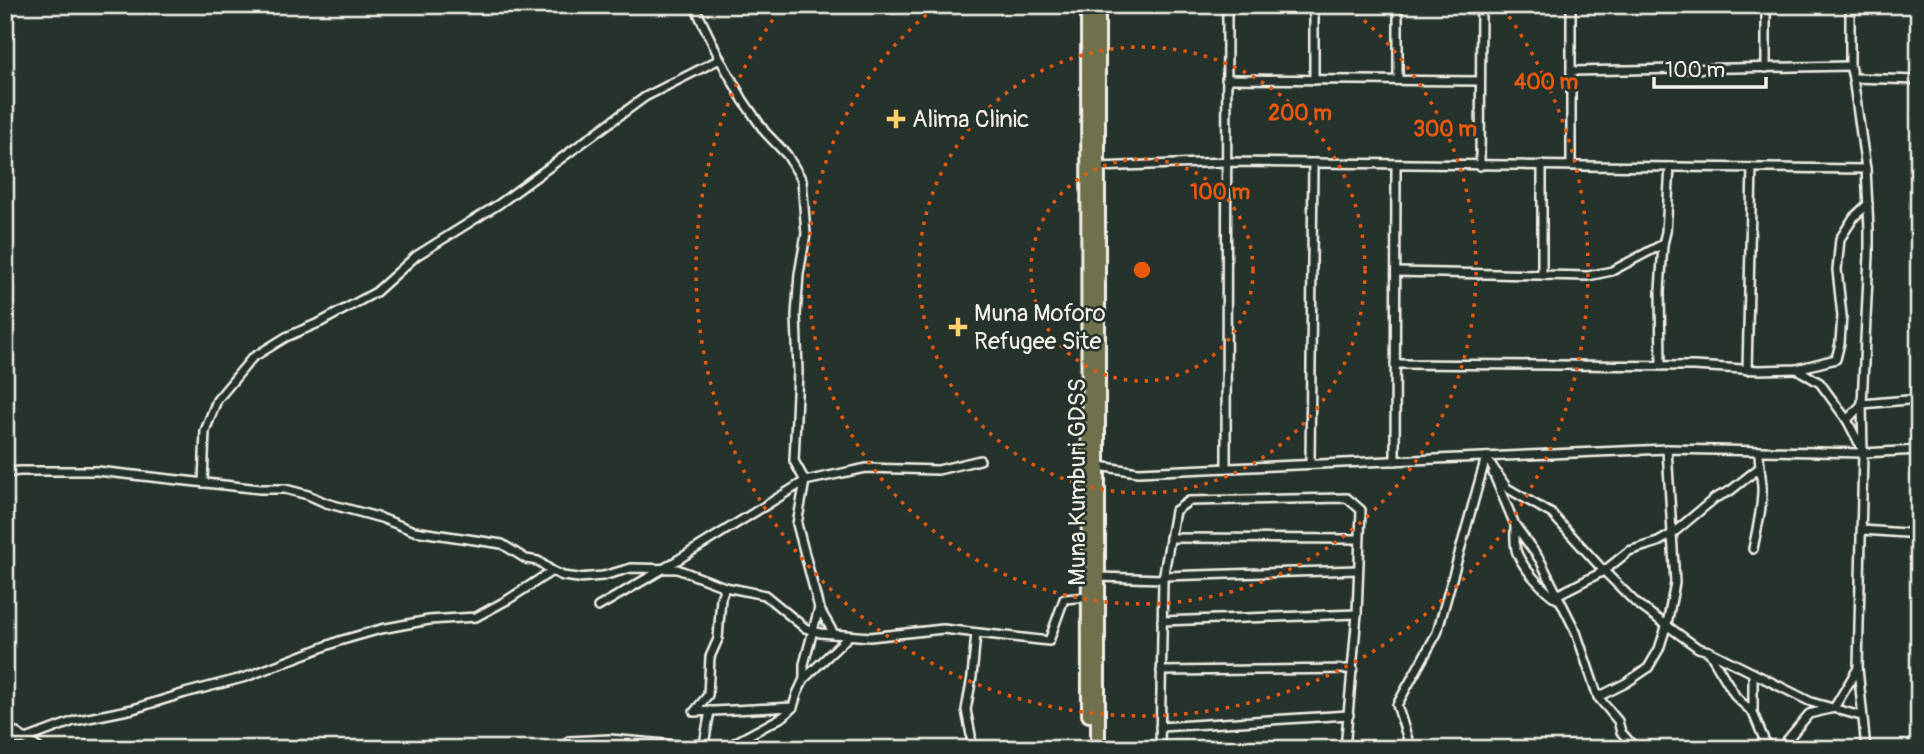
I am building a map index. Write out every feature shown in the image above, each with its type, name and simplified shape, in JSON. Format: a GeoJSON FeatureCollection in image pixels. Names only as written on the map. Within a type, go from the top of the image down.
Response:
{"type":"FeatureCollection","features":[{"type":"Feature","properties":{"kind":"highway","name":"Muna Kumburi GDSS"},"geometry":{"type":"LineString","coordinates":[[1088,5],[1089,749]]}},
{"type":"Feature","properties":{"kind":"highway","name":"Muna Kumburi GDSS"},"geometry":{"type":"LineString","coordinates":[[1098,5],[1098,749]]}},
{"type":"Feature","properties":{"kind":"street"},"geometry":{"type":"LineString","coordinates":[[694,5],[743,100],[765,132],[787,155],[802,180],[806,234],[796,315],[798,372],[794,461],[805,481],[797,524],[819,608],[834,634]]}},
{"type":"Feature","properties":{"kind":"street"},"geometry":{"type":"LineString","coordinates":[[1226,468],[1227,5]]}},
{"type":"Feature","properties":{"kind":"street"},"geometry":{"type":"LineString","coordinates":[[1314,5],[1314,80]]}},
{"type":"Feature","properties":{"kind":"street"},"geometry":{"type":"LineString","coordinates":[[1398,5],[1398,80]]}},
{"type":"Feature","properties":{"kind":"street"},"geometry":{"type":"LineString","coordinates":[[1480,166],[1481,5]]}},
{"type":"Feature","properties":{"kind":"street"},"geometry":{"type":"LineString","coordinates":[[1571,5],[1571,165]]}},
{"type":"Feature","properties":{"kind":"street"},"geometry":{"type":"LineString","coordinates":[[1766,5],[1766,68]]}},
{"type":"Feature","properties":{"kind":"street"},"geometry":{"type":"LineString","coordinates":[[1850,5],[1850,66],[1866,169],[1868,204],[1858,668],[1866,749]]}},
{"type":"Feature","properties":{"kind":"street"},"geometry":{"type":"LineString","coordinates":[[204,483],[205,431],[217,400],[252,358],[286,337],[321,322],[376,292],[416,256],[499,204],[645,97],[720,59]]}},
{"type":"Feature","properties":{"kind":"street"},"geometry":{"type":"LineString","coordinates":[[1571,71],[1850,66]]}},
{"type":"Feature","properties":{"kind":"street"},"geometry":{"type":"LineString","coordinates":[[1853,78],[1919,80]]}},
{"type":"Feature","properties":{"kind":"street"},"geometry":{"type":"LineString","coordinates":[[1226,79],[1480,81]]}},
{"type":"Feature","properties":{"kind":"street"},"geometry":{"type":"LineString","coordinates":[[1098,167],[1226,162],[1866,169]]}},
{"type":"Feature","properties":{"kind":"street"},"geometry":{"type":"LineString","coordinates":[[1310,464],[1313,163]]}},
{"type":"Feature","properties":{"kind":"street"},"geometry":{"type":"LineString","coordinates":[[1395,461],[1396,164]]}},
{"type":"Feature","properties":{"kind":"street"},"geometry":{"type":"LineString","coordinates":[[1542,165],[1542,275]]}},
{"type":"Feature","properties":{"kind":"street"},"geometry":{"type":"LineString","coordinates":[[1661,366],[1660,291],[1670,167]]}},
{"type":"Feature","properties":{"kind":"street"},"geometry":{"type":"LineString","coordinates":[[1747,370],[1752,168]]}},
{"type":"Feature","properties":{"kind":"street"},"geometry":{"type":"LineString","coordinates":[[1395,364],[1694,366],[1747,370],[1797,369],[1836,359],[1842,316],[1837,270],[1840,239],[1854,217],[1868,204]]}},
{"type":"Feature","properties":{"kind":"street"},"geometry":{"type":"LineString","coordinates":[[1396,272],[1588,276],[1612,271],[1663,244]]}},
{"type":"Feature","properties":{"kind":"street"},"geometry":{"type":"LineString","coordinates":[[1797,369],[1820,383],[1847,420],[1863,453]]}},
{"type":"Feature","properties":{"kind":"street"},"geometry":{"type":"LineString","coordinates":[[1847,420],[1862,404],[1919,399]]}},
{"type":"Feature","properties":{"kind":"street"},"geometry":{"type":"LineString","coordinates":[[1099,466],[1138,472],[1667,449],[1863,453],[1919,450]]}},
{"type":"Feature","properties":{"kind":"street"},"geometry":{"type":"LineString","coordinates":[[1598,697],[1648,668],[1659,649],[1667,624],[1675,583],[1667,449]]}},
{"type":"Feature","properties":{"kind":"street"},"geometry":{"type":"LineString","coordinates":[[1753,549],[1762,486],[1759,452]]}},
{"type":"Feature","properties":{"kind":"street"},"geometry":{"type":"LineString","coordinates":[[1486,457],[1515,525],[1539,560],[1576,632],[1598,697],[1636,749]]}},
{"type":"Feature","properties":{"kind":"street"},"geometry":{"type":"LineString","coordinates":[[1486,457],[1507,488],[1552,514],[1636,603],[1698,648],[1811,702],[1861,716]]}},
{"type":"Feature","properties":{"kind":"street"},"geometry":{"type":"LineString","coordinates":[[1411,749],[1397,705],[1437,633],[1486,457]]}},
{"type":"Feature","properties":{"kind":"street"},"geometry":{"type":"LineString","coordinates":[[598,607],[805,481],[866,468],[938,470],[981,460]]}},
{"type":"Feature","properties":{"kind":"street"},"geometry":{"type":"LineString","coordinates":[[1558,598],[1604,571],[1629,551],[1658,542],[1672,534],[1715,498],[1730,491],[1759,468]]}},
{"type":"Feature","properties":{"kind":"street"},"geometry":{"type":"LineString","coordinates":[[5,473],[97,471],[260,489],[285,489],[414,531],[502,544],[526,559],[538,561],[564,576],[603,576],[631,568],[677,569],[725,586],[765,595],[806,628],[820,633],[870,637],[943,629],[1049,640],[1064,599],[1089,597]]}},
{"type":"Feature","properties":{"kind":"street"},"geometry":{"type":"LineString","coordinates":[[1160,749],[1163,577],[1175,512],[1189,501],[1347,498],[1361,510],[1357,614],[1345,749]]}},
{"type":"Feature","properties":{"kind":"street"},"geometry":{"type":"LineString","coordinates":[[1515,525],[1516,552],[1549,594],[1558,598]]}},
{"type":"Feature","properties":{"kind":"street"},"geometry":{"type":"LineString","coordinates":[[1862,530],[1919,536]]}},
{"type":"Feature","properties":{"kind":"street"},"geometry":{"type":"LineString","coordinates":[[1170,538],[1359,539]]}},
{"type":"Feature","properties":{"kind":"street"},"geometry":{"type":"LineString","coordinates":[[1098,577],[1358,570]]}},
{"type":"Feature","properties":{"kind":"street"},"geometry":{"type":"LineString","coordinates":[[5,740],[26,739],[74,721],[133,709],[246,677],[339,641],[381,629],[429,620],[476,617],[552,571]]}},
{"type":"Feature","properties":{"kind":"street"},"geometry":{"type":"LineString","coordinates":[[725,586],[721,598],[718,639],[710,657],[708,695],[694,712],[793,707]]}},
{"type":"Feature","properties":{"kind":"street"},"geometry":{"type":"LineString","coordinates":[[804,679],[804,664],[819,608]]}},
{"type":"Feature","properties":{"kind":"street"},"geometry":{"type":"LineString","coordinates":[[1162,621],[1357,614]]}},
{"type":"Feature","properties":{"kind":"street"},"geometry":{"type":"LineString","coordinates":[[971,749],[966,710],[976,633]]}},
{"type":"Feature","properties":{"kind":"street"},"geometry":{"type":"LineString","coordinates":[[723,749],[784,716],[793,707],[804,679],[849,636]]}},
{"type":"Feature","properties":{"kind":"street"},"geometry":{"type":"LineString","coordinates":[[1709,651],[1736,697],[1754,713]]}},
{"type":"Feature","properties":{"kind":"street"},"geometry":{"type":"LineString","coordinates":[[1776,749],[1783,745],[1809,713],[1835,708],[1858,668]]}},
{"type":"Feature","properties":{"kind":"street"},"geometry":{"type":"LineString","coordinates":[[1161,671],[1353,669]]}},
{"type":"Feature","properties":{"kind":"street"},"geometry":{"type":"LineString","coordinates":[[1753,673],[1754,713],[1768,749]]}},
{"type":"Feature","properties":{"kind":"street"},"geometry":{"type":"LineString","coordinates":[[704,744],[710,711]]}},
{"type":"Feature","properties":{"kind":"street"},"geometry":{"type":"LineString","coordinates":[[1160,727],[1349,715]]}},
{"type":"Feature","properties":{"kind":"street"},"geometry":{"type":"LineString","coordinates":[[5,723],[40,749]]}},
{"type":"Feature","properties":{"kind":"street"},"geometry":{"type":"LineString","coordinates":[[603,749],[569,741],[610,739],[687,747],[704,744],[715,749]]}},
{"type":"Feature","properties":{"kind":"place","name":"Alima Clinic"},"geometry":{"type":"Point","coordinates":[896,119]}},
{"type":"Feature","properties":{"kind":"place","name":"Muna Moforo Refugee Site"},"geometry":{"type":"Point","coordinates":[958,327]}}]}
